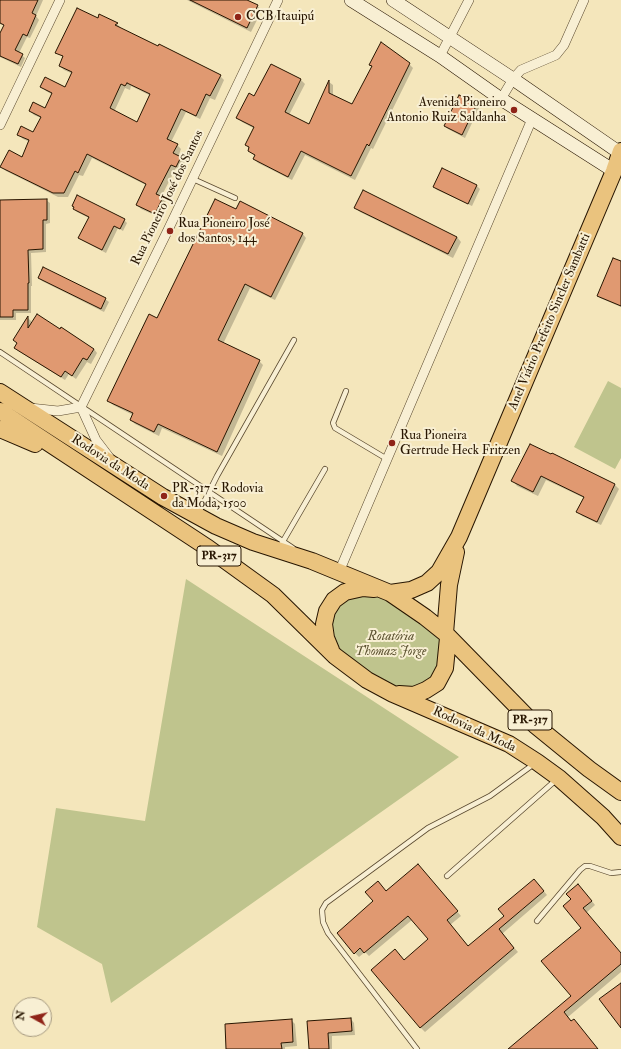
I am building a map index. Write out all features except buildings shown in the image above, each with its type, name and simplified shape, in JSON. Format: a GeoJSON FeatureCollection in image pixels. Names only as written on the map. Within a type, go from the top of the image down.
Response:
{"type":"FeatureCollection","features":[{"type":"Feature","properties":{"kind":"highway","name":"Anel Viário Prefeito Sincler Sambatti"},"geometry":{"type":"LineString","coordinates":[[385,591],[412,590],[427,583],[439,572],[459,536],[618,173],[621,152]]}},
{"type":"Feature","properties":{"kind":"highway","name":"Rodovia da Moda"},"geometry":{"type":"LineString","coordinates":[[0,392],[25,407],[118,470],[216,526],[253,542],[281,546],[312,561],[385,591]]}},
{"type":"Feature","properties":{"kind":"highway","name":"Rodovia da Moda"},"geometry":{"type":"LineString","coordinates":[[0,411],[208,548],[273,595],[334,656]]}},
{"type":"Feature","properties":{"kind":"highway"},"geometry":{"type":"LineString","coordinates":[[0,429],[90,471]]}},
{"type":"Feature","properties":{"kind":"highway","name":"Anel Viário Prefeito Sincler Sambatti"},"geometry":{"type":"LineString","coordinates":[[447,635],[449,585],[459,536]]}},
{"type":"Feature","properties":{"kind":"highway"},"geometry":{"type":"LineString","coordinates":[[334,656],[326,638],[324,624],[327,611],[334,600],[345,592],[363,588],[385,591]]}},
{"type":"Feature","properties":{"kind":"highway","name":"PR-317"},"geometry":{"type":"LineString","coordinates":[[385,591],[425,617],[447,635],[535,725],[589,769],[621,792]]}},
{"type":"Feature","properties":{"kind":"highway"},"geometry":{"type":"LineString","coordinates":[[393,694],[414,695],[437,683],[445,668],[447,635]]}},
{"type":"Feature","properties":{"kind":"highway","name":"PR-317"},"geometry":{"type":"LineString","coordinates":[[334,656],[367,680],[393,694]]}},
{"type":"Feature","properties":{"kind":"highway","name":"Rodovia da Moda"},"geometry":{"type":"LineString","coordinates":[[393,694],[509,744],[559,778],[603,817],[621,837]]}},
{"type":"Feature","properties":{"kind":"street"},"geometry":{"type":"LineString","coordinates":[[0,125],[60,0]]}},
{"type":"Feature","properties":{"kind":"street","name":"Rua Pioneiro José dos Santos"},"geometry":{"type":"LineString","coordinates":[[80,407],[168,230],[278,0]]}},
{"type":"Feature","properties":{"kind":"street"},"geometry":{"type":"LineString","coordinates":[[351,0],[440,56],[501,99],[618,173]]}},
{"type":"Feature","properties":{"kind":"street"},"geometry":{"type":"LineString","coordinates":[[393,0],[621,152]]}},
{"type":"Feature","properties":{"kind":"street"},"geometry":{"type":"LineString","coordinates":[[440,56],[468,0]]}},
{"type":"Feature","properties":{"kind":"street"},"geometry":{"type":"LineString","coordinates":[[501,99],[513,79],[521,70],[556,55],[564,45],[584,0]]}},
{"type":"Feature","properties":{"kind":"street"},"geometry":{"type":"LineString","coordinates":[[339,572],[532,118]]}},
{"type":"Feature","properties":{"kind":"street"},"geometry":{"type":"LineString","coordinates":[[25,407],[58,411],[80,407],[96,440],[118,470]]}},
{"type":"Feature","properties":{"kind":"lane"},"geometry":{"type":"LineString","coordinates":[[192,178],[235,198]]}},
{"type":"Feature","properties":{"kind":"lane"},"geometry":{"type":"LineString","coordinates":[[197,516],[294,340]]}},
{"type":"Feature","properties":{"kind":"lane"},"geometry":{"type":"LineString","coordinates":[[0,352],[209,492],[281,546],[325,468]]}},
{"type":"Feature","properties":{"kind":"lane"},"geometry":{"type":"LineString","coordinates":[[346,391],[333,423],[335,428],[387,459]]}},
{"type":"Feature","properties":{"kind":"lane"},"geometry":{"type":"LineString","coordinates":[[417,1049],[328,933],[323,922],[322,910],[326,903],[428,828],[490,796],[537,762]]}},
{"type":"Feature","properties":{"kind":"lane"},"geometry":{"type":"LineString","coordinates":[[447,876],[559,778]]}},
{"type":"Feature","properties":{"kind":"lane"},"geometry":{"type":"LineString","coordinates":[[537,921],[585,866],[590,866],[611,873],[621,872]]}},
{"type":"Feature","properties":{"kind":"green space"},"geometry":{"type":"Polygon","coordinates":[[[608,381],[621,388],[621,458],[615,469],[574,447],[608,381]]]}},
{"type":"Feature","properties":{"kind":"green space"},"geometry":{"type":"Polygon","coordinates":[[[186,579],[459,757],[111,1003],[102,964],[37,927],[56,808],[145,821],[186,579]]]}},
{"type":"Feature","properties":{"kind":"green space","name":"Rotatória Thomaz Jorge"},"geometry":{"type":"Polygon","coordinates":[[[379,589],[445,633],[437,683],[393,694],[335,656],[327,611],[334,600],[379,589]]]}},
{"type":"Feature","properties":{"kind":"place","name":"CCB Itauipú"},"geometry":{"type":"Point","coordinates":[238,17]}},
{"type":"Feature","properties":{"kind":"place","name":"Avenida Pioneiro Antonio Ruiz Saldanha"},"geometry":{"type":"Point","coordinates":[514,110]}},
{"type":"Feature","properties":{"kind":"place","name":"Rua Pioneiro José dos Santos, 144"},"geometry":{"type":"Point","coordinates":[170,231]}},
{"type":"Feature","properties":{"kind":"place","name":"Rua Pioneira Gertrude Heck Fritzen"},"geometry":{"type":"Point","coordinates":[392,443]}},
{"type":"Feature","properties":{"kind":"place","name":"PR-317 - Rodovia da Moda, 1500"},"geometry":{"type":"Point","coordinates":[164,496]}}]}
